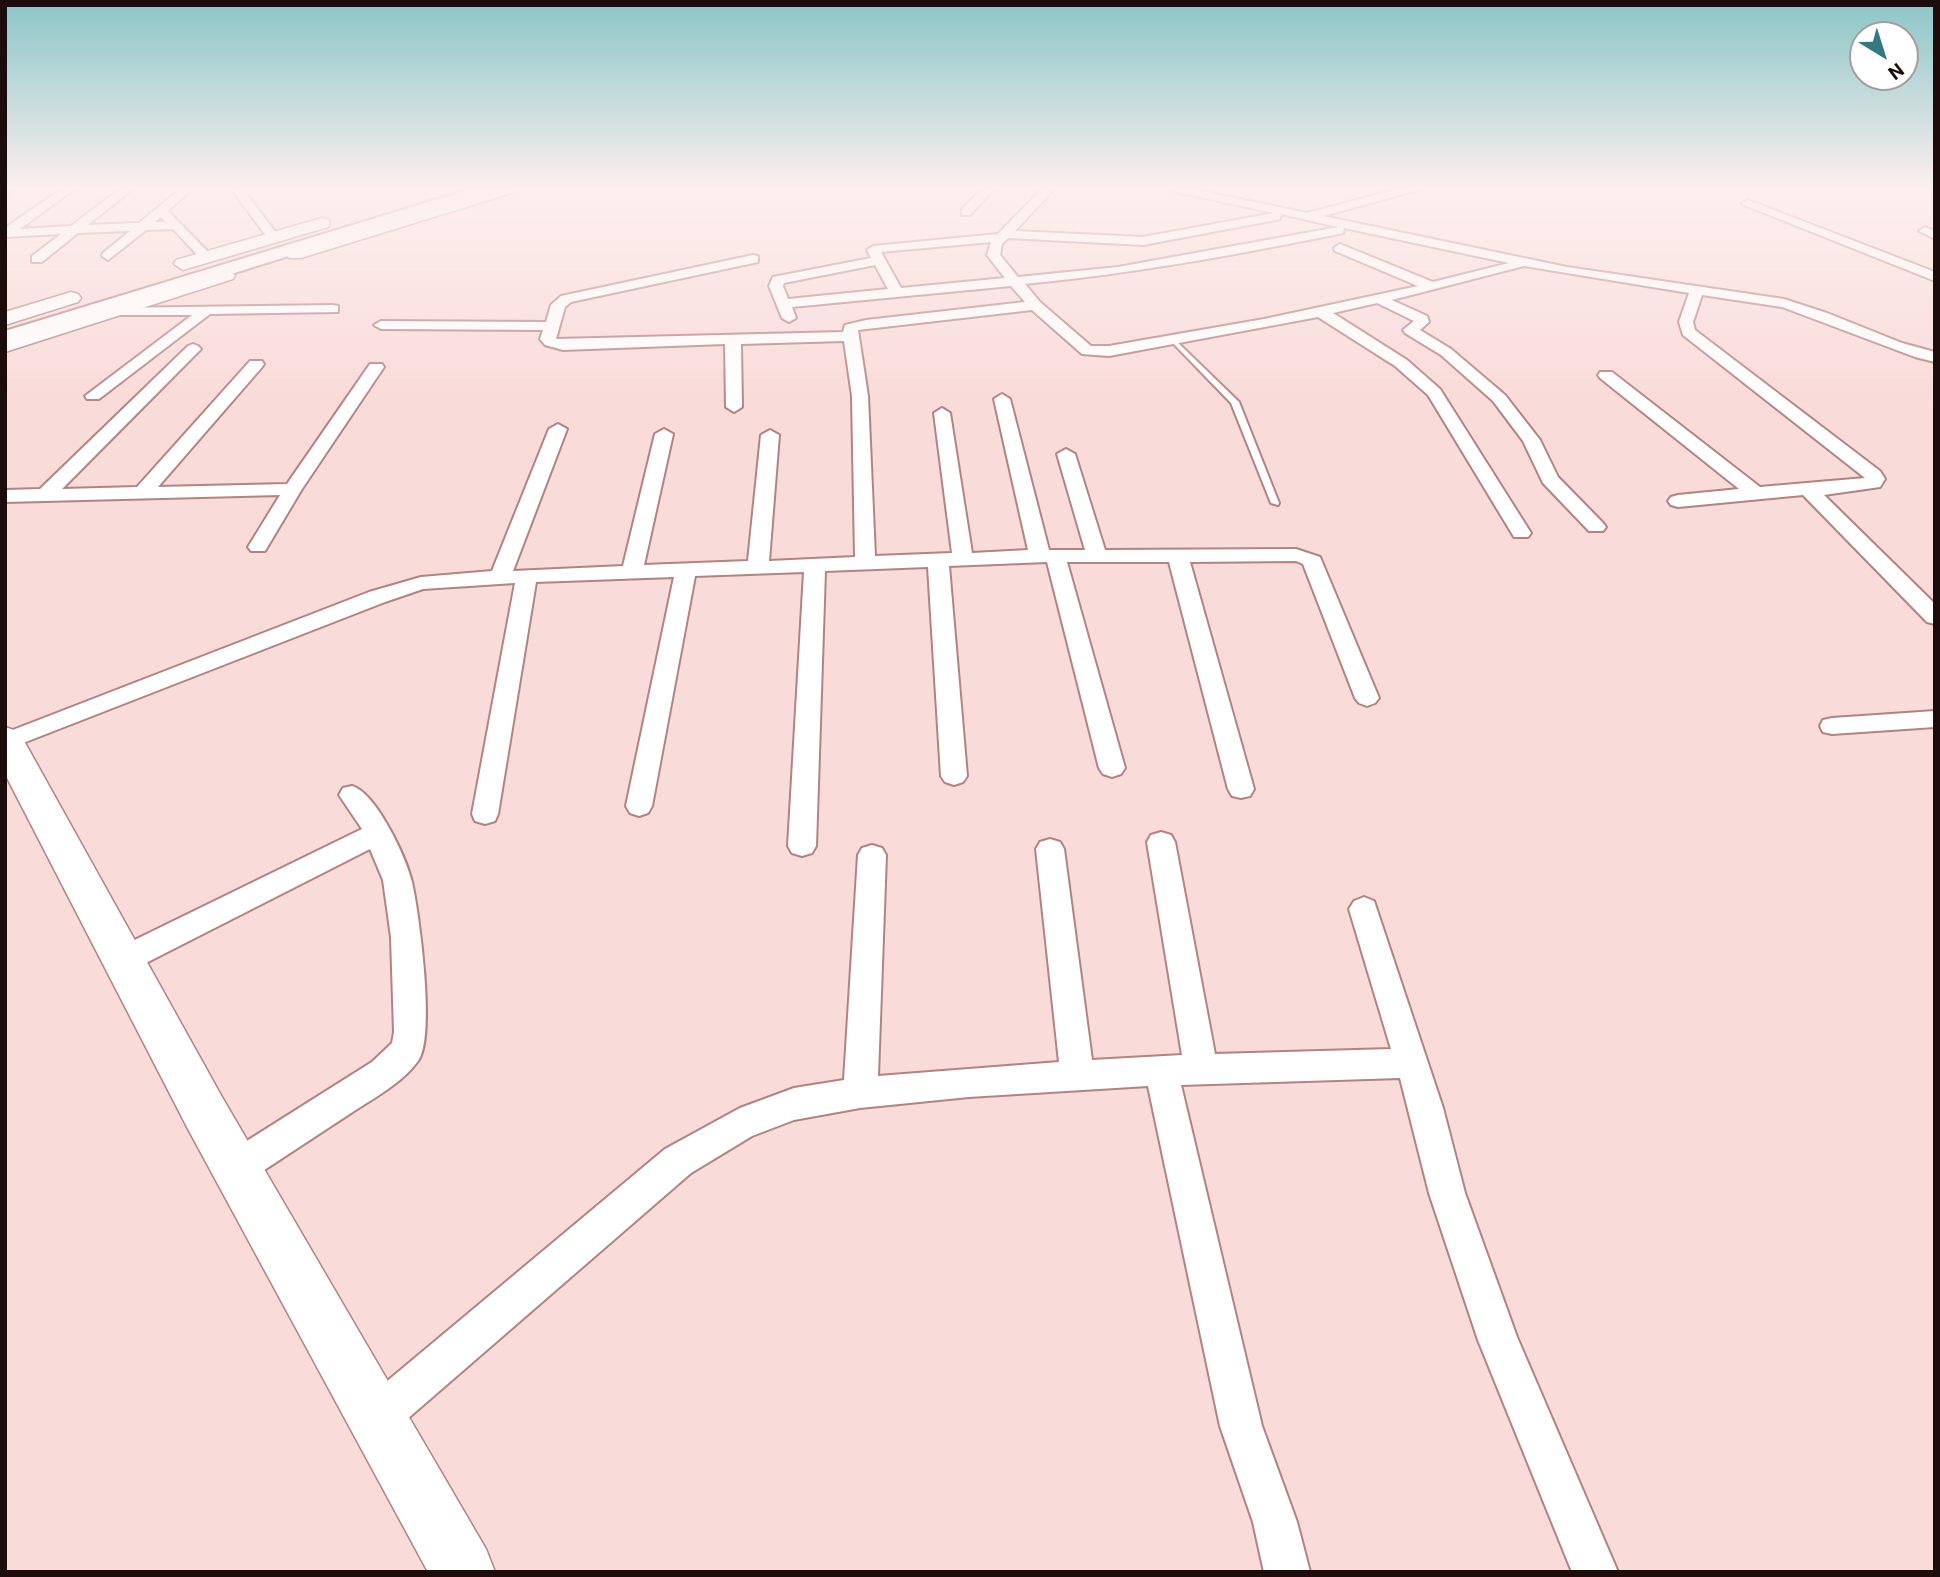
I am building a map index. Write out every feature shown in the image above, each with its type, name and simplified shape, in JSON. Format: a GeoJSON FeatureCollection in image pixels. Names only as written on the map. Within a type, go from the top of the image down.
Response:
{"type":"FeatureCollection","features":[{"type":"Feature","properties":{"kind":"main road"},"geometry":{"type":"LineString","coordinates":[[149,275],[192,262]]}},
{"type":"Feature","properties":{"kind":"main road"},"geometry":{"type":"LineString","coordinates":[[5,326],[217,262]]}},
{"type":"Feature","properties":{"kind":"main road"},"geometry":{"type":"LineString","coordinates":[[5,338],[224,262]]}},
{"type":"Feature","properties":{"kind":"main road"},"geometry":{"type":"LineString","coordinates":[[5,346],[274,262]]}},
{"type":"Feature","properties":{"kind":"main road"},"geometry":{"type":"LineString","coordinates":[[5,319],[85,294]]}},
{"type":"Feature","properties":{"kind":"main road"},"geometry":{"type":"LineString","coordinates":[[6,740],[236,1168],[463,1572]]}},
{"type":"Feature","properties":{"kind":"street"},"geometry":{"type":"LineString","coordinates":[[741,262],[566,299],[558,305],[548,339],[555,344],[850,336]]}},
{"type":"Feature","properties":{"kind":"street"},"geometry":{"type":"LineString","coordinates":[[790,321],[776,286],[778,280],[873,262]]}},
{"type":"Feature","properties":{"kind":"street"},"geometry":{"type":"LineString","coordinates":[[876,262],[897,292]]}},
{"type":"Feature","properties":{"kind":"street"},"geometry":{"type":"LineString","coordinates":[[998,262],[1035,305],[1087,351],[1097,353],[1322,313],[1525,262],[1803,308],[1912,352],[1935,357]]}},
{"type":"Feature","properties":{"kind":"street"},"geometry":{"type":"LineString","coordinates":[[783,304],[1013,282],[1177,262]]}},
{"type":"Feature","properties":{"kind":"street"},"geometry":{"type":"LineString","coordinates":[[1372,262],[1433,287]]}},
{"type":"Feature","properties":{"kind":"street"},"geometry":{"type":"LineString","coordinates":[[1896,262],[1935,277]]}},
{"type":"Feature","properties":{"kind":"street"},"geometry":{"type":"LineString","coordinates":[[1910,267],[1935,265]]}},
{"type":"Feature","properties":{"kind":"street"},"geometry":{"type":"LineString","coordinates":[[1678,501],[1866,484],[1876,479],[1688,332],[1686,322],[1697,290]]}},
{"type":"Feature","properties":{"kind":"street"},"geometry":{"type":"LineString","coordinates":[[1381,300],[1422,319],[1422,323],[1410,330],[1446,352],[1499,398],[1531,439],[1550,479],[1596,527]]}},
{"type":"Feature","properties":{"kind":"street"},"geometry":{"type":"LineString","coordinates":[[865,564],[860,396],[850,328],[1035,305]]}},
{"type":"Feature","properties":{"kind":"street"},"geometry":{"type":"LineString","coordinates":[[115,311],[332,309]]}},
{"type":"Feature","properties":{"kind":"street"},"geometry":{"type":"LineString","coordinates":[[93,396],[206,310]]}},
{"type":"Feature","properties":{"kind":"street"},"geometry":{"type":"LineString","coordinates":[[1322,313],[1401,363],[1434,392],[1521,533]]}},
{"type":"Feature","properties":{"kind":"street"},"geometry":{"type":"LineString","coordinates":[[381,325],[552,326]]}},
{"type":"Feature","properties":{"kind":"street"},"geometry":{"type":"LineString","coordinates":[[733,340],[734,407]]}},
{"type":"Feature","properties":{"kind":"street"},"geometry":{"type":"LineString","coordinates":[[44,496],[193,349]]}},
{"type":"Feature","properties":{"kind":"street"},"geometry":{"type":"LineString","coordinates":[[1912,352],[1935,370]]}},
{"type":"Feature","properties":{"kind":"street"},"geometry":{"type":"LineString","coordinates":[[141,494],[256,364]]}},
{"type":"Feature","properties":{"kind":"street"},"geometry":{"type":"LineString","coordinates":[[258,548],[293,489],[376,367]]}},
{"type":"Feature","properties":{"kind":"street"},"geometry":{"type":"LineString","coordinates":[[1606,375],[1755,493]]}},
{"type":"Feature","properties":{"kind":"street"},"geometry":{"type":"LineString","coordinates":[[1002,399],[1112,768]]}},
{"type":"Feature","properties":{"kind":"street"},"geometry":{"type":"LineString","coordinates":[[942,413],[963,560]]}},
{"type":"Feature","properties":{"kind":"street"},"geometry":{"type":"LineString","coordinates":[[500,578],[558,429]]}},
{"type":"Feature","properties":{"kind":"street"},"geometry":{"type":"LineString","coordinates":[[632,572],[664,435]]}},
{"type":"Feature","properties":{"kind":"street"},"geometry":{"type":"LineString","coordinates":[[758,568],[769,435]]}},
{"type":"Feature","properties":{"kind":"street"},"geometry":{"type":"LineString","coordinates":[[1066,454],[1097,555]]}},
{"type":"Feature","properties":{"kind":"street"},"geometry":{"type":"LineString","coordinates":[[1823,487],[1812,494],[1813,498],[1935,617]]}},
{"type":"Feature","properties":{"kind":"street"},"geometry":{"type":"LineString","coordinates":[[5,496],[293,489]]}},
{"type":"Feature","properties":{"kind":"street"},"geometry":{"type":"LineString","coordinates":[[6,740],[401,588],[441,580],[1048,555],[1296,555],[1314,562],[1367,698]]}},
{"type":"Feature","properties":{"kind":"street"},"geometry":{"type":"LineString","coordinates":[[1178,555],[1241,789]]}},
{"type":"Feature","properties":{"kind":"street"},"geometry":{"type":"LineString","coordinates":[[938,561],[954,776]]}},
{"type":"Feature","properties":{"kind":"street"},"geometry":{"type":"LineString","coordinates":[[802,846],[815,566]]}},
{"type":"Feature","properties":{"kind":"street"},"geometry":{"type":"LineString","coordinates":[[639,806],[686,570]]}},
{"type":"Feature","properties":{"kind":"street"},"geometry":{"type":"LineString","coordinates":[[485,814],[527,576]]}},
{"type":"Feature","properties":{"kind":"street"},"geometry":{"type":"LineString","coordinates":[[1909,590],[1935,591]]}},
{"type":"Feature","properties":{"kind":"street"},"geometry":{"type":"LineString","coordinates":[[1832,726],[1935,719]]}},
{"type":"Feature","properties":{"kind":"street"},"geometry":{"type":"LineString","coordinates":[[236,1168],[384,1073],[397,1063],[407,1050],[410,1032],[406,937],[397,880],[377,833],[352,795]]}},
{"type":"Feature","properties":{"kind":"street"},"geometry":{"type":"LineString","coordinates":[[123,960],[377,833]]}},
{"type":"Feature","properties":{"kind":"street"},"geometry":{"type":"LineString","coordinates":[[1161,842],[1201,1070]]}},
{"type":"Feature","properties":{"kind":"street"},"geometry":{"type":"LineString","coordinates":[[1050,849],[1077,1076]]}},
{"type":"Feature","properties":{"kind":"street"},"geometry":{"type":"LineString","coordinates":[[860,1093],[872,855]]}},
{"type":"Feature","properties":{"kind":"street"},"geometry":{"type":"LineString","coordinates":[[1364,909],[1412,1063],[1447,1193],[1497,1340],[1595,1572]]}},
{"type":"Feature","properties":{"kind":"street"},"geometry":{"type":"LineString","coordinates":[[376,1418],[678,1161],[740,1124],[794,1104],[860,1093],[969,1082],[1161,1071],[1412,1063]]}},
{"type":"Feature","properties":{"kind":"street"},"geometry":{"type":"LineString","coordinates":[[1161,1071],[1241,1426],[1275,1522],[1287,1572]]}},
{"type":"Feature","properties":{"kind":"lane"},"geometry":{"type":"LineString","coordinates":[[1174,341],[1235,402],[1275,503]]}}]}
